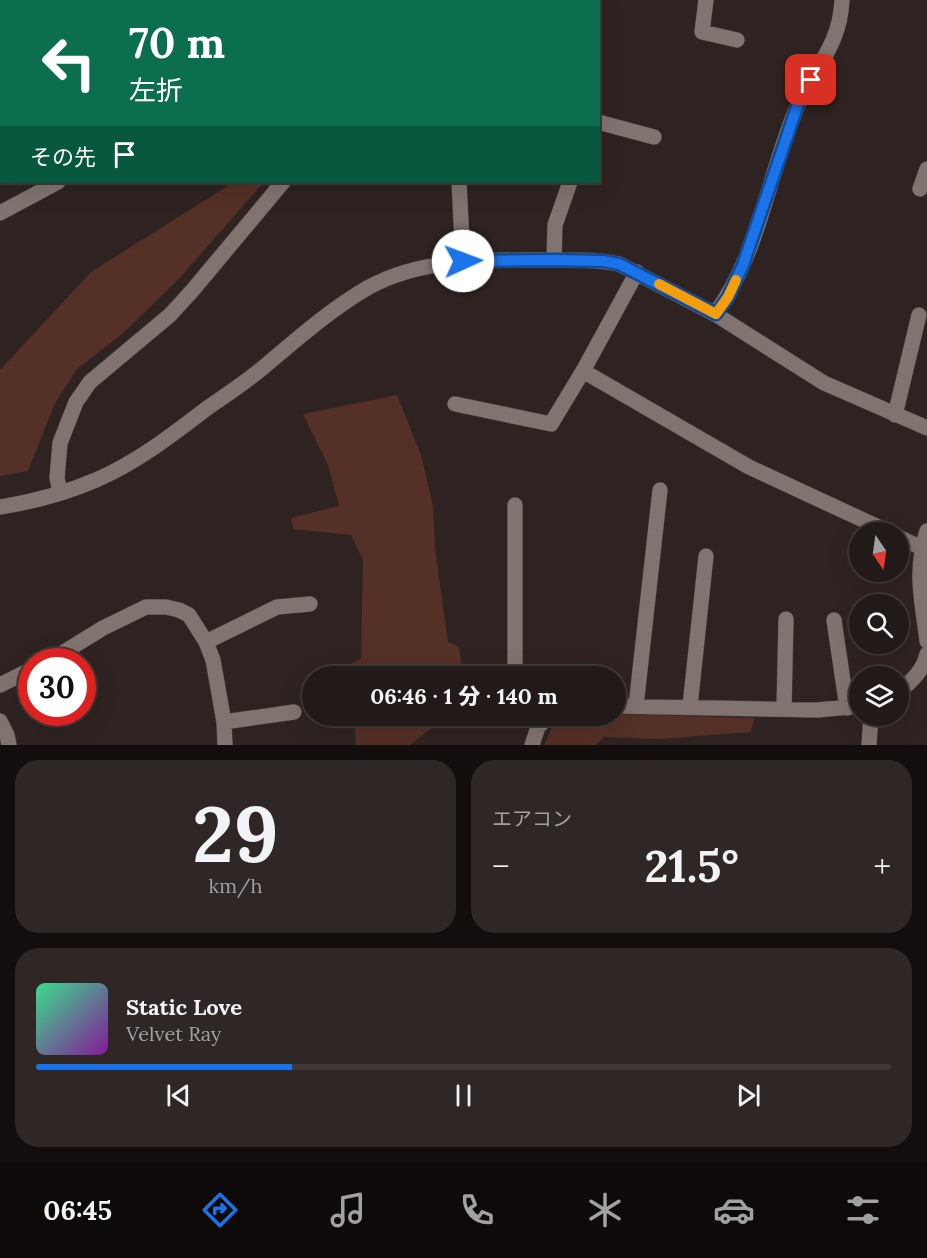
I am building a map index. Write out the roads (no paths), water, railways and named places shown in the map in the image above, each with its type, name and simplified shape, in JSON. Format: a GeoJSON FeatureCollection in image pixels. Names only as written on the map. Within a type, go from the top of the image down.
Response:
{"type":"FeatureCollection","features":[{"type":"Feature","properties":{"kind":"street"},"geometry":{"type":"LineString","coordinates":[[706,0],[702,32],[737,40]]}},
{"type":"Feature","properties":{"kind":"street"},"geometry":{"type":"LineString","coordinates":[[716,314],[728,297],[743,265],[798,104],[831,47],[838,28],[842,0]]}},
{"type":"Feature","properties":{"kind":"street"},"geometry":{"type":"LineString","coordinates":[[600,122],[654,136]]}},
{"type":"Feature","properties":{"kind":"street"},"geometry":{"type":"LineString","coordinates":[[920,189],[927,169]]}},
{"type":"Feature","properties":{"kind":"street"},"geometry":{"type":"LineString","coordinates":[[0,213],[56,183]]}},
{"type":"Feature","properties":{"kind":"street"},"geometry":{"type":"LineString","coordinates":[[60,492],[57,478],[60,443],[71,413],[90,382],[170,315],[283,183]]}},
{"type":"Feature","properties":{"kind":"street"},"geometry":{"type":"LineString","coordinates":[[459,183],[463,261]]}},
{"type":"Feature","properties":{"kind":"street"},"geometry":{"type":"LineString","coordinates":[[554,260],[555,225],[570,183]]}},
{"type":"Feature","properties":{"kind":"street"},"geometry":{"type":"LineString","coordinates":[[0,507],[60,492],[96,480],[126,465],[166,439],[263,368],[308,328],[370,287],[426,266],[463,261],[554,260],[603,261],[619,264],[716,314],[824,383],[927,429]]}},
{"type":"Feature","properties":{"kind":"street"},"geometry":{"type":"LineString","coordinates":[[455,404],[551,424],[583,372],[637,272]]}},
{"type":"Feature","properties":{"kind":"street"},"geometry":{"type":"LineString","coordinates":[[894,415],[919,315]]}},
{"type":"Feature","properties":{"kind":"street"},"geometry":{"type":"LineString","coordinates":[[583,372],[749,467],[867,522]]}},
{"type":"Feature","properties":{"kind":"street"},"geometry":{"type":"LineString","coordinates":[[636,706],[660,490]]}},
{"type":"Feature","properties":{"kind":"street"},"geometry":{"type":"LineString","coordinates":[[515,505],[515,666]]}},
{"type":"Feature","properties":{"kind":"street"},"geometry":{"type":"LineString","coordinates":[[927,531],[919,568],[927,641]]}},
{"type":"Feature","properties":{"kind":"street"},"geometry":{"type":"LineString","coordinates":[[909,542],[922,548]]}},
{"type":"Feature","properties":{"kind":"street"},"geometry":{"type":"LineString","coordinates":[[690,706],[706,556]]}},
{"type":"Feature","properties":{"kind":"street"},"geometry":{"type":"LineString","coordinates":[[206,642],[277,606],[310,604]]}},
{"type":"Feature","properties":{"kind":"street"},"geometry":{"type":"LineString","coordinates":[[71,648],[103,628],[146,607],[166,607],[189,615],[206,642],[213,660],[224,722],[225,745]]}},
{"type":"Feature","properties":{"kind":"street"},"geometry":{"type":"LineString","coordinates":[[784,709],[786,620]]}},
{"type":"Feature","properties":{"kind":"street"},"geometry":{"type":"LineString","coordinates":[[834,620],[849,689]]}},
{"type":"Feature","properties":{"kind":"street"},"geometry":{"type":"LineString","coordinates":[[909,683],[925,662],[927,654]]}},
{"type":"Feature","properties":{"kind":"street"},"geometry":{"type":"LineString","coordinates":[[0,685],[18,676]]}},
{"type":"Feature","properties":{"kind":"street"},"geometry":{"type":"LineString","coordinates":[[626,706],[784,709],[849,707]]}},
{"type":"Feature","properties":{"kind":"street"},"geometry":{"type":"LineString","coordinates":[[224,722],[294,712]]}},
{"type":"Feature","properties":{"kind":"street"},"geometry":{"type":"LineString","coordinates":[[0,721],[9,745]]}},
{"type":"Feature","properties":{"kind":"street"},"geometry":{"type":"LineString","coordinates":[[532,745],[539,726]]}},
{"type":"Feature","properties":{"kind":"street"},"geometry":{"type":"LineString","coordinates":[[869,745],[870,726]]}}]}
